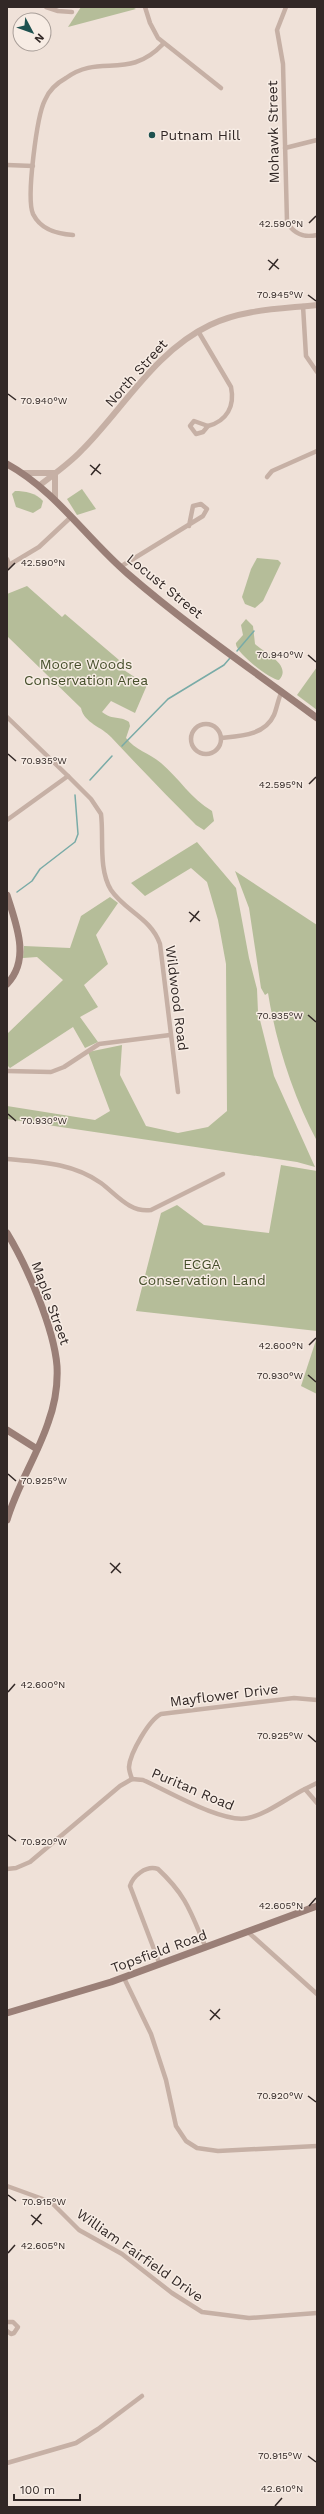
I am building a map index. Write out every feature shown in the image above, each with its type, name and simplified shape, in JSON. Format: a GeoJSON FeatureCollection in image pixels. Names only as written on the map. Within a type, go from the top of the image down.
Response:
{"type":"FeatureCollection","features":[{"type":"Feature","properties":{"kind":"main road","name":"Locust Street"},"geometry":{"type":"LineString","coordinates":[[7,464],[40,485],[120,567],[166,605],[317,718]]}},
{"type":"Feature","properties":{"kind":"main road"},"geometry":{"type":"LineString","coordinates":[[7,895],[18,925],[20,943],[19,964],[12,978],[7,984]]}},
{"type":"Feature","properties":{"kind":"main road","name":"Maple Street"},"geometry":{"type":"LineString","coordinates":[[7,1233],[31,1281],[56,1355],[55,1396],[48,1424],[7,1520]]}},
{"type":"Feature","properties":{"kind":"main road"},"geometry":{"type":"LineString","coordinates":[[7,1430],[37,1449]]}},
{"type":"Feature","properties":{"kind":"main road","name":"Topsfield Road"},"geometry":{"type":"LineString","coordinates":[[7,2012],[124,1978],[317,1906]]}},
{"type":"Feature","properties":{"kind":"street"},"geometry":{"type":"LineString","coordinates":[[46,7],[58,11],[72,12]]}},
{"type":"Feature","properties":{"kind":"street"},"geometry":{"type":"LineString","coordinates":[[145,7],[150,23],[163,44],[221,88]]}},
{"type":"Feature","properties":{"kind":"street","name":"Mohawk Street"},"geometry":{"type":"LineString","coordinates":[[286,7],[277,30],[282,64],[287,222],[296,233],[302,236],[317,235]]}},
{"type":"Feature","properties":{"kind":"street"},"geometry":{"type":"LineString","coordinates":[[73,236],[51,232],[33,215],[29,194],[42,105],[56,85],[69,75],[91,67],[138,62],[153,53],[163,44]]}},
{"type":"Feature","properties":{"kind":"street"},"geometry":{"type":"LineString","coordinates":[[285,148],[317,140]]}},
{"type":"Feature","properties":{"kind":"street"},"geometry":{"type":"LineString","coordinates":[[7,165],[33,166]]}},
{"type":"Feature","properties":{"kind":"street","name":"North Street"},"geometry":{"type":"LineString","coordinates":[[40,485],[81,452],[169,353],[198,331],[234,316],[258,311],[317,305]]}},
{"type":"Feature","properties":{"kind":"street"},"geometry":{"type":"LineString","coordinates":[[303,306],[306,356],[317,372]]}},
{"type":"Feature","properties":{"kind":"street"},"geometry":{"type":"LineString","coordinates":[[198,331],[231,387],[232,394],[232,401],[227,414],[215,424],[208,426]]}},
{"type":"Feature","properties":{"kind":"street"},"geometry":{"type":"LineString","coordinates":[[267,477],[272,471],[317,451]]}},
{"type":"Feature","properties":{"kind":"street"},"geometry":{"type":"LineString","coordinates":[[22,473],[55,474],[54,498]]}},
{"type":"Feature","properties":{"kind":"street"},"geometry":{"type":"LineString","coordinates":[[120,567],[158,542],[189,526],[205,515],[207,509],[201,504],[194,506],[189,526]]}},
{"type":"Feature","properties":{"kind":"street"},"geometry":{"type":"LineString","coordinates":[[7,559],[8,567],[39,547],[71,517]]}},
{"type":"Feature","properties":{"kind":"street"},"geometry":{"type":"LineString","coordinates":[[222,738],[256,732],[267,725],[275,714],[282,691]]}},
{"type":"Feature","properties":{"kind":"street","name":"Wildwood Road"},"geometry":{"type":"LineString","coordinates":[[7,717],[91,799],[101,814],[105,867],[110,889],[147,923],[157,935],[162,954],[170,1035],[178,1092]]}},
{"type":"Feature","properties":{"kind":"street"},"geometry":{"type":"LineString","coordinates":[[203,724],[216,727],[222,738],[215,752],[205,755],[196,751],[191,742],[192,732],[203,724]]}},
{"type":"Feature","properties":{"kind":"street"},"geometry":{"type":"LineString","coordinates":[[7,820],[68,776]]}},
{"type":"Feature","properties":{"kind":"street"},"geometry":{"type":"LineString","coordinates":[[7,1071],[51,1072],[64,1067],[99,1044],[170,1035]]}},
{"type":"Feature","properties":{"kind":"street"},"geometry":{"type":"LineString","coordinates":[[7,1159],[50,1162],[70,1167],[101,1183],[131,1208],[139,1211],[151,1210],[223,1174]]}},
{"type":"Feature","properties":{"kind":"street","name":"Mayflower Drive"},"geometry":{"type":"LineString","coordinates":[[132,1780],[129,1768],[131,1760],[146,1728],[153,1719],[161,1714],[294,1698],[317,1700]]}},
{"type":"Feature","properties":{"kind":"street","name":"Puritan Road"},"geometry":{"type":"LineString","coordinates":[[7,1869],[16,1868],[30,1862],[120,1786],[132,1780],[143,1780],[215,1813],[235,1820],[254,1816],[305,1789]]}},
{"type":"Feature","properties":{"kind":"street"},"geometry":{"type":"LineString","coordinates":[[317,1783],[305,1789],[317,1803]]}},
{"type":"Feature","properties":{"kind":"street"},"geometry":{"type":"LineString","coordinates":[[160,1965],[130,1886],[137,1876],[149,1869],[158,1869],[181,1893],[192,1912],[206,1948]]}},
{"type":"Feature","properties":{"kind":"street"},"geometry":{"type":"LineString","coordinates":[[248,1932],[317,1994]]}},
{"type":"Feature","properties":{"kind":"street"},"geometry":{"type":"LineString","coordinates":[[124,1978],[151,2034],[166,2080],[176,2126],[186,2141],[197,2148],[218,2151],[317,2146]]}},
{"type":"Feature","properties":{"kind":"street","name":"William Fairfield Drive"},"geometry":{"type":"LineString","coordinates":[[7,2186],[51,2202],[79,2230],[122,2254],[172,2293],[202,2312],[249,2318],[317,2312]]}},
{"type":"Feature","properties":{"kind":"street"},"geometry":{"type":"LineString","coordinates":[[7,2322],[14,2322],[18,2327],[14,2333],[11,2334],[7,2331]]}},
{"type":"Feature","properties":{"kind":"street"},"geometry":{"type":"LineString","coordinates":[[7,2463],[76,2442],[142,2396]]}},
{"type":"Feature","properties":{"kind":"green space"},"geometry":{"type":"Polygon","coordinates":[[[81,7],[132,7],[136,9],[68,27],[81,7]]]}},
{"type":"Feature","properties":{"kind":"green space"},"geometry":{"type":"Polygon","coordinates":[[[82,489],[96,509],[77,515],[67,499],[82,489]]]}},
{"type":"Feature","properties":{"kind":"green space"},"geometry":{"type":"Polygon","coordinates":[[[15,491],[34,494],[43,501],[41,508],[33,513],[16,507],[12,494],[15,491]]]}},
{"type":"Feature","properties":{"kind":"green space"},"geometry":{"type":"Polygon","coordinates":[[[257,558],[278,560],[281,563],[263,601],[255,608],[245,604],[242,597],[251,569],[257,558]]]}},
{"type":"Feature","properties":{"kind":"green space","name":"Moore Woods Conservation Area"},"geometry":{"type":"Polygon","coordinates":[[[27,586],[62,617],[65,614],[119,660],[116,665],[147,685],[135,713],[111,701],[102,712],[106,715],[129,722],[130,726],[126,738],[138,749],[161,763],[198,801],[212,811],[214,821],[204,830],[196,825],[107,733],[89,721],[81,708],[7,636],[7,594],[27,586]]]}},
{"type":"Feature","properties":{"kind":"green space"},"geometry":{"type":"Polygon","coordinates":[[[246,619],[253,626],[255,644],[280,664],[282,674],[279,680],[274,679],[253,664],[237,647],[236,643],[243,635],[241,625],[246,619]]]}},
{"type":"Feature","properties":{"kind":"green space"},"geometry":{"type":"Polygon","coordinates":[[[317,667],[317,710],[297,695],[317,667]]]}},
{"type":"Feature","properties":{"kind":"green space"},"geometry":{"type":"Polygon","coordinates":[[[197,842],[236,888],[249,958],[257,989],[258,1012],[274,1076],[315,1167],[297,1162],[7,1119],[7,1106],[95,1120],[110,1111],[88,1052],[122,1045],[120,1075],[146,1126],[178,1133],[208,1127],[227,1111],[226,964],[218,920],[207,882],[191,868],[145,896],[131,883],[197,842]]]}},
{"type":"Feature","properties":{"kind":"green space"},"geometry":{"type":"Polygon","coordinates":[[[235,871],[317,925],[317,1141],[300,1106],[286,1069],[271,1012],[268,993],[265,995],[261,988],[249,908],[235,871]]]}},
{"type":"Feature","properties":{"kind":"green space"},"geometry":{"type":"Polygon","coordinates":[[[110,897],[118,903],[96,935],[108,964],[84,985],[98,1007],[80,1017],[98,1042],[85,1048],[73,1027],[10,1068],[7,1065],[7,1034],[63,980],[37,957],[23,958],[24,946],[70,948],[81,916],[110,897]]]}},
{"type":"Feature","properties":{"kind":"green space","name":"ECGA Conservation Land"},"geometry":{"type":"Polygon","coordinates":[[[281,1165],[317,1171],[317,1331],[136,1311],[161,1213],[177,1205],[204,1225],[269,1233],[281,1165]]]}},
{"type":"Feature","properties":{"kind":"green space"},"geometry":{"type":"Polygon","coordinates":[[[317,1337],[317,1394],[301,1386],[317,1337]]]}},
{"type":"Feature","properties":{"kind":"waterway"},"geometry":{"type":"LineString","coordinates":[[237,651],[254,631]]}},
{"type":"Feature","properties":{"kind":"waterway"},"geometry":{"type":"LineString","coordinates":[[122,746],[168,699],[224,665],[230,658]]}},
{"type":"Feature","properties":{"kind":"waterway"},"geometry":{"type":"LineString","coordinates":[[90,780],[112,756]]}},
{"type":"Feature","properties":{"kind":"waterway"},"geometry":{"type":"LineString","coordinates":[[17,892],[32,881],[40,869],[75,842],[78,834],[75,795]]}},
{"type":"Feature","properties":{"kind":"place","name":"Putnam Hill"},"geometry":{"type":"Point","coordinates":[152,135]}}]}
